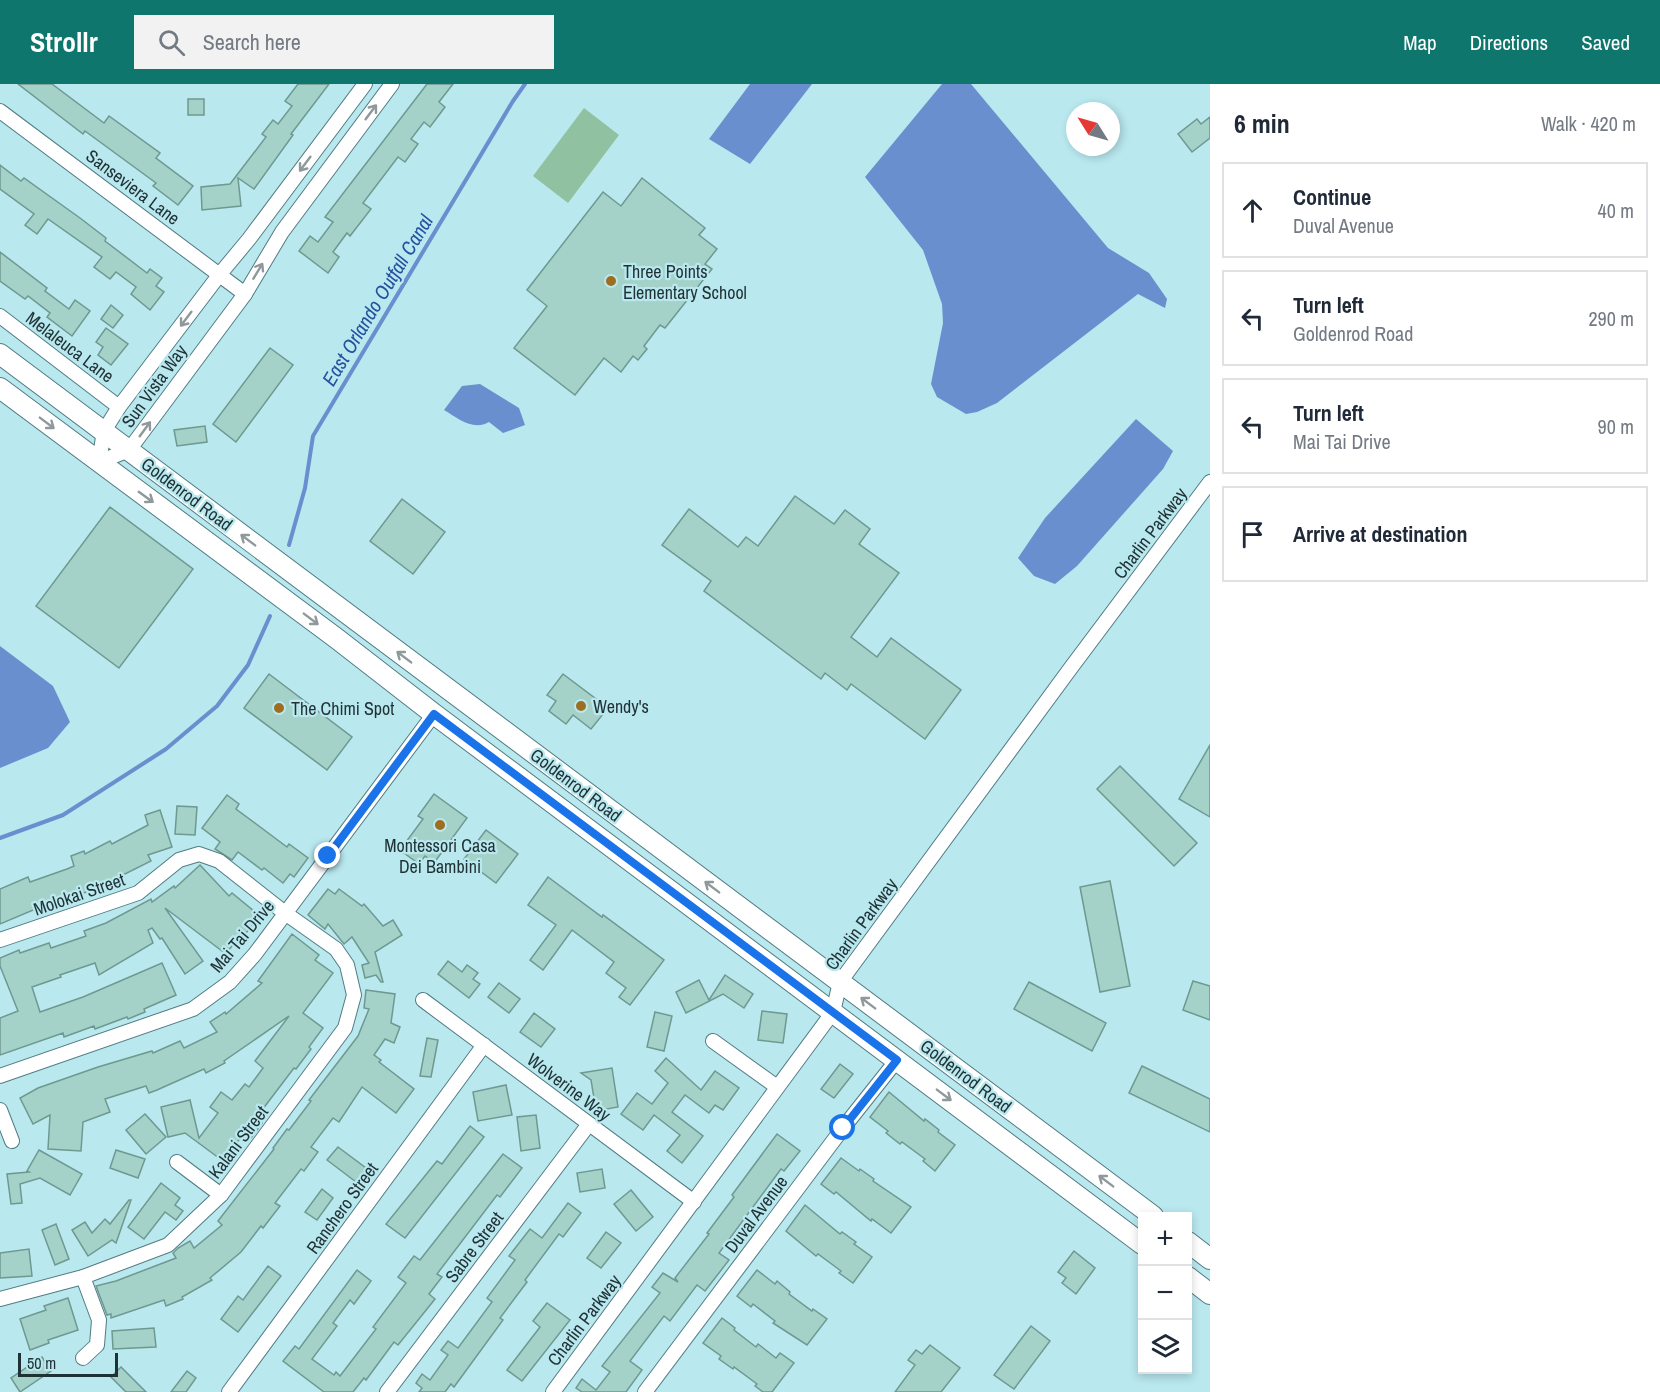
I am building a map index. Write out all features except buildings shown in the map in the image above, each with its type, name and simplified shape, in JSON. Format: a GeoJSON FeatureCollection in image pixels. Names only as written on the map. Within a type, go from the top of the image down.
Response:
{"type":"FeatureCollection","features":[{"type":"Feature","properties":{"kind":"main road","name":"Goldenrod Road"},"geometry":{"type":"LineString","coordinates":[[0,354],[1148,1212]]}},
{"type":"Feature","properties":{"kind":"main road","name":"Goldenrod Road"},"geometry":{"type":"LineString","coordinates":[[0,388],[1138,1240]]}},
{"type":"Feature","properties":{"kind":"main road"},"geometry":{"type":"LineString","coordinates":[[336,638],[343,636],[349,639],[409,682],[434,692],[452,693]]}},
{"type":"Feature","properties":{"kind":"main road"},"geometry":{"type":"LineString","coordinates":[[434,714],[443,710],[455,711],[467,717],[542,774],[561,774]]}},
{"type":"Feature","properties":{"kind":"main road"},"geometry":{"type":"LineString","coordinates":[[1192,1245],[1210,1259]]}},
{"type":"Feature","properties":{"kind":"main road"},"geometry":{"type":"LineString","coordinates":[[1192,1279],[1210,1288]]}},
{"type":"Feature","properties":{"kind":"main road"},"geometry":{"type":"LineString","coordinates":[[1192,1280],[1210,1294]]}},
{"type":"Feature","properties":{"kind":"street","name":"Sun Vista Way"},"geometry":{"type":"LineString","coordinates":[[99,462],[104,432],[119,407],[365,84]]}},
{"type":"Feature","properties":{"kind":"street","name":"Sun Vista Way"},"geometry":{"type":"LineString","coordinates":[[99,462],[129,450],[245,294],[282,232],[392,84]]}},
{"type":"Feature","properties":{"kind":"street","name":"Sanseviera Lane"},"geometry":{"type":"LineString","coordinates":[[0,111],[245,294]]}},
{"type":"Feature","properties":{"kind":"street","name":"Melaleuca Lane"},"geometry":{"type":"LineString","coordinates":[[0,316],[119,407]]}},
{"type":"Feature","properties":{"kind":"street","name":"Charlin Parkway"},"geometry":{"type":"LineString","coordinates":[[553,1392],[833,1012],[840,982],[1210,482]]}},
{"type":"Feature","properties":{"kind":"street","name":"Mai Tai Drive"},"geometry":{"type":"LineString","coordinates":[[0,1076],[193,1009],[231,982],[255,954],[434,714]]}},
{"type":"Feature","properties":{"kind":"street","name":"Molokai Street"},"geometry":{"type":"LineString","coordinates":[[0,940],[138,893],[179,860],[199,855],[219,861],[285,913]]}},
{"type":"Feature","properties":{"kind":"street","name":"Kalani Street"},"geometry":{"type":"LineString","coordinates":[[0,1299],[83,1277],[168,1245],[220,1196],[345,1028],[354,994],[347,965],[336,949],[285,913]]}},
{"type":"Feature","properties":{"kind":"street","name":"Wolverine Way"},"geometry":{"type":"LineString","coordinates":[[423,1000],[694,1202]]}},
{"type":"Feature","properties":{"kind":"street"},"geometry":{"type":"LineString","coordinates":[[714,1041],[777,1087]]}},
{"type":"Feature","properties":{"kind":"street","name":"Ranchero Street"},"geometry":{"type":"LineString","coordinates":[[229,1392],[484,1046]]}},
{"type":"Feature","properties":{"kind":"street","name":"Duval Avenue"},"geometry":{"type":"LineString","coordinates":[[645,1392],[843,1128],[897,1060]]}},
{"type":"Feature","properties":{"kind":"street"},"geometry":{"type":"LineString","coordinates":[[0,1110],[12,1141]]}},
{"type":"Feature","properties":{"kind":"street","name":"Sabre Street"},"geometry":{"type":"LineString","coordinates":[[387,1392],[589,1124]]}},
{"type":"Feature","properties":{"kind":"street"},"geometry":{"type":"LineString","coordinates":[[177,1162],[220,1196]]}},
{"type":"Feature","properties":{"kind":"street"},"geometry":{"type":"LineString","coordinates":[[83,1277],[99,1320],[96,1345],[83,1358]]}},
{"type":"Feature","properties":{"kind":"green space"},"geometry":{"type":"Polygon","coordinates":[[[584,108],[619,135],[568,203],[533,176],[584,108]]]}},
{"type":"Feature","properties":{"kind":"water"},"geometry":{"type":"Polygon","coordinates":[[[750,84],[812,84],[750,164],[709,139],[750,84]]]}},
{"type":"Feature","properties":{"kind":"water"},"geometry":{"type":"Polygon","coordinates":[[[942,84],[971,84],[1108,248],[1149,273],[1167,299],[1165,308],[1138,294],[997,403],[966,414],[937,397],[931,384],[943,323],[942,304],[923,250],[865,177],[942,84]]]}},
{"type":"Feature","properties":{"kind":"water"},"geometry":{"type":"Polygon","coordinates":[[[480,384],[519,408],[525,425],[503,433],[489,422],[472,425],[444,410],[462,386],[480,384]]]}},
{"type":"Feature","properties":{"kind":"water"},"geometry":{"type":"Polygon","coordinates":[[[1136,419],[1173,451],[1163,469],[1077,566],[1055,584],[1034,576],[1018,558],[1045,518],[1136,419]]]}},
{"type":"Feature","properties":{"kind":"water"},"geometry":{"type":"Polygon","coordinates":[[[0,646],[53,686],[70,722],[48,748],[0,768],[0,646]]]}},
{"type":"Feature","properties":{"kind":"waterway","name":"East Orlando Outfall Canal"},"geometry":{"type":"LineString","coordinates":[[289,545],[305,488],[313,436],[525,84]]}},
{"type":"Feature","properties":{"kind":"waterway","name":"East Orlando Outfall Canal"},"geometry":{"type":"LineString","coordinates":[[0,838],[63,815],[166,749],[217,706],[248,665],[270,616]]}},
{"type":"Feature","properties":{"kind":"place","name":"Three Points Elementary School"},"geometry":{"type":"Point","coordinates":[611,281]}},
{"type":"Feature","properties":{"kind":"place","name":"Wendy's"},"geometry":{"type":"Point","coordinates":[581,706]}},
{"type":"Feature","properties":{"kind":"place","name":"The Chimi Spot"},"geometry":{"type":"Point","coordinates":[279,708]}},
{"type":"Feature","properties":{"kind":"place","name":"Montessori Casa Dei Bambini"},"geometry":{"type":"Point","coordinates":[440,825]}},
{"type":"Feature","properties":{"kind":"route"},"geometry":{"type":"LineString","coordinates":[[328,856],[434,714],[897,1060],[843,1128]]}}]}
